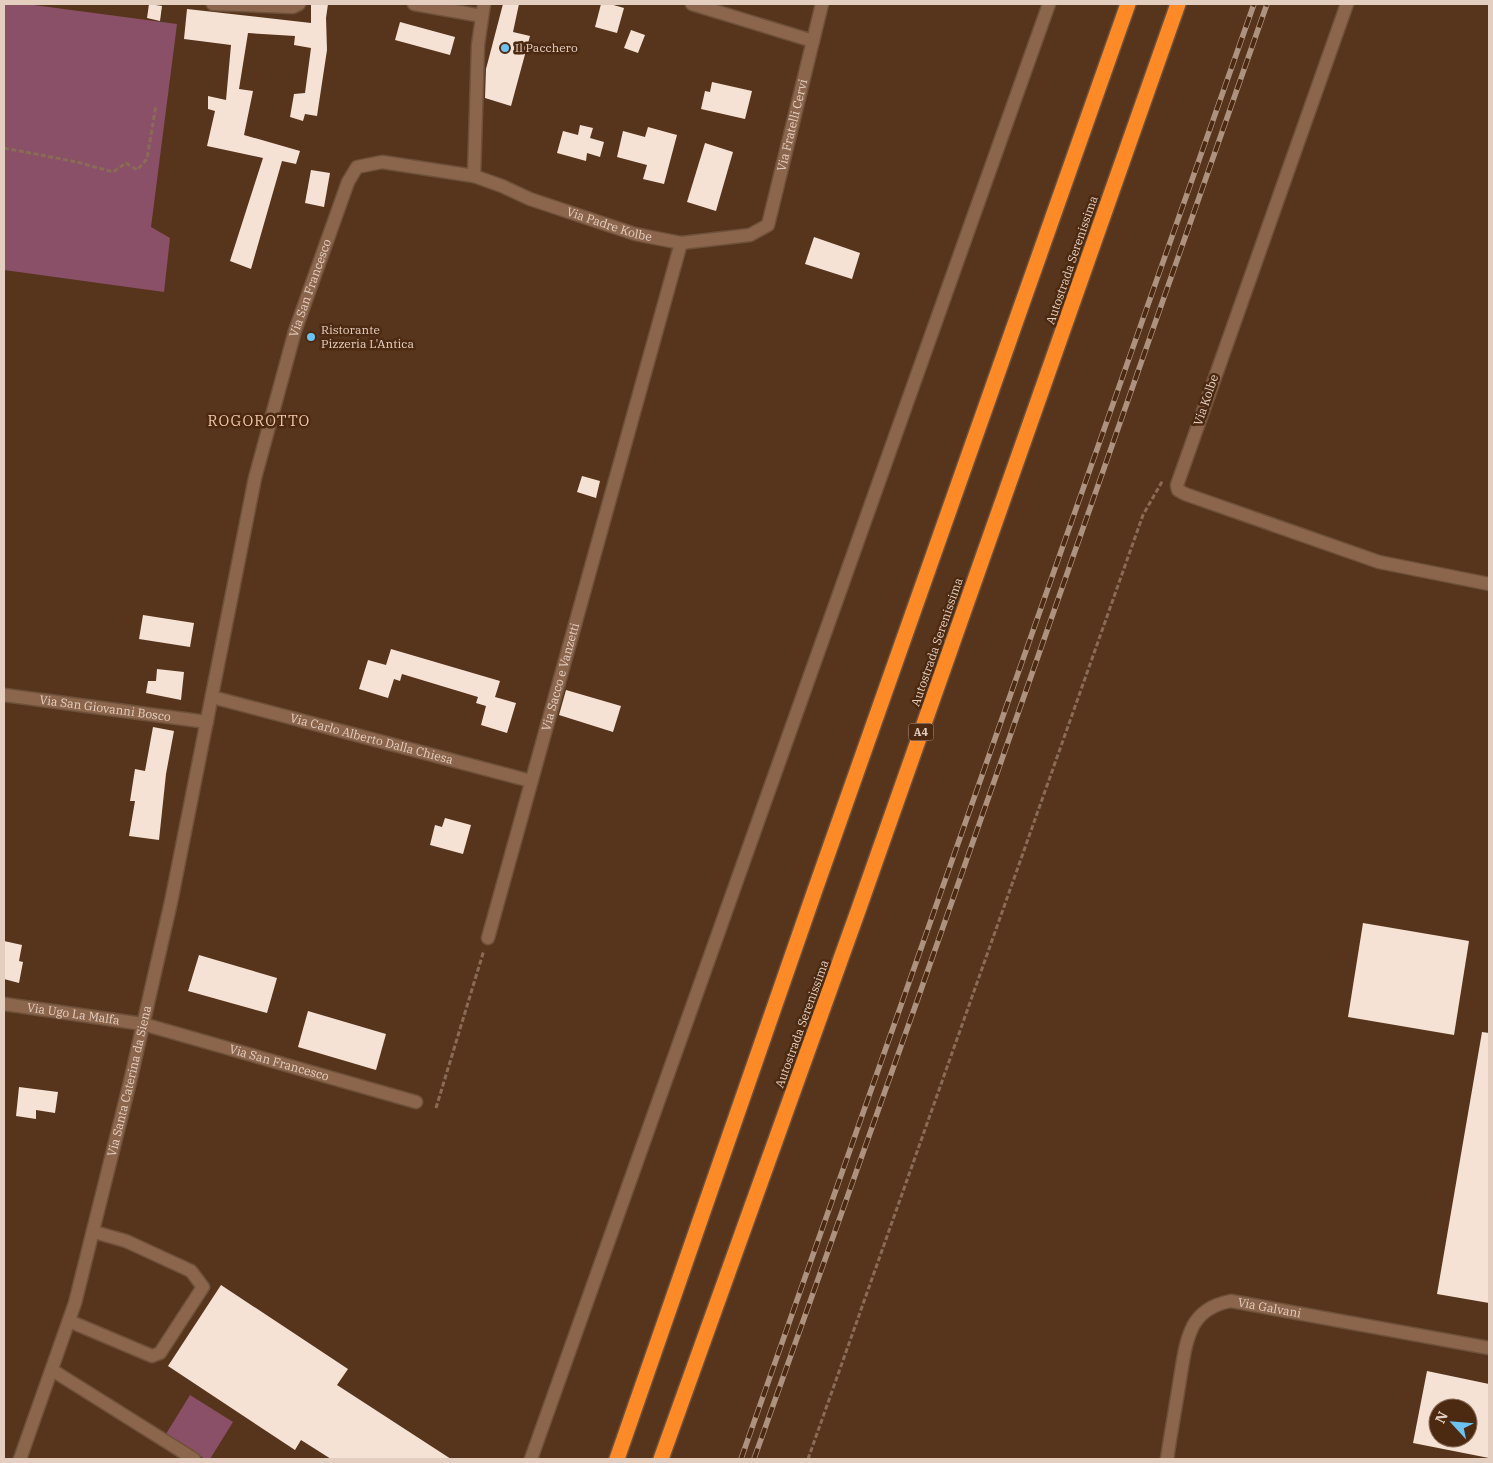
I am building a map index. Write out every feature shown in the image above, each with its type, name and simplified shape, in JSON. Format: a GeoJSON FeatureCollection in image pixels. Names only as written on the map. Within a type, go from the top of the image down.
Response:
{"type":"FeatureCollection","features":[{"type":"Feature","properties":{"kind":"highway"},"geometry":{"type":"LineString","coordinates":[[617,1459],[1128,4]]}},
{"type":"Feature","properties":{"kind":"highway","name":"Autostrada Serenissima"},"geometry":{"type":"LineString","coordinates":[[661,1459],[858,911],[1178,4]]}},
{"type":"Feature","properties":{"kind":"street"},"geometry":{"type":"LineString","coordinates":[[213,4],[292,7],[299,4]]}},
{"type":"Feature","properties":{"kind":"street"},"geometry":{"type":"LineString","coordinates":[[414,4],[483,10],[478,44],[474,176]]}},
{"type":"Feature","properties":{"kind":"street"},"geometry":{"type":"LineString","coordinates":[[692,4],[813,41]]}},
{"type":"Feature","properties":{"kind":"street","name":"Via Fratelli Cervi"},"geometry":{"type":"LineString","coordinates":[[750,235],[768,225],[822,4]]}},
{"type":"Feature","properties":{"kind":"street"},"geometry":{"type":"LineString","coordinates":[[531,1459],[1048,4]]}},
{"type":"Feature","properties":{"kind":"street","name":"Via Kolbe"},"geometry":{"type":"LineString","coordinates":[[1347,4],[1177,485],[1178,490],[1379,562],[1489,584]]}},
{"type":"Feature","properties":{"kind":"street","name":"Via San Francesco"},"geometry":{"type":"LineString","coordinates":[[212,697],[255,478],[295,331],[348,182],[357,167],[382,162],[474,176]]}},
{"type":"Feature","properties":{"kind":"street","name":"Via Padre Kolbe"},"geometry":{"type":"LineString","coordinates":[[474,176],[530,199],[634,234],[681,243],[750,235]]}},
{"type":"Feature","properties":{"kind":"street","name":"Via Sacco e Vanzetti"},"geometry":{"type":"LineString","coordinates":[[488,938],[681,243]]}},
{"type":"Feature","properties":{"kind":"street","name":"Via San Giovanni Bosco"},"geometry":{"type":"LineString","coordinates":[[4,694],[207,722]]}},
{"type":"Feature","properties":{"kind":"street","name":"Via Santa Caterina da Siena"},"geometry":{"type":"LineString","coordinates":[[20,1459],[69,1322],[94,1232],[171,902],[212,697]]}},
{"type":"Feature","properties":{"kind":"street","name":"Via Carlo Alberto Dalla Chiesa"},"geometry":{"type":"LineString","coordinates":[[212,697],[531,781]]}},
{"type":"Feature","properties":{"kind":"street","name":"Via Ugo La Malfa"},"geometry":{"type":"LineString","coordinates":[[4,1004],[143,1024]]}},
{"type":"Feature","properties":{"kind":"street","name":"Via San Francesco"},"geometry":{"type":"LineString","coordinates":[[143,1024],[416,1102]]}},
{"type":"Feature","properties":{"kind":"street"},"geometry":{"type":"LineString","coordinates":[[69,1322],[152,1356],[160,1353],[203,1287],[191,1271],[126,1241],[94,1232]]}},
{"type":"Feature","properties":{"kind":"street","name":"Via Galvani"},"geometry":{"type":"LineString","coordinates":[[1166,1459],[1186,1343],[1194,1325],[1201,1316],[1209,1308],[1221,1303],[1231,1301],[1489,1348]]}},
{"type":"Feature","properties":{"kind":"street"},"geometry":{"type":"LineString","coordinates":[[52,1370],[194,1459]]}},
{"type":"Feature","properties":{"kind":"path"},"geometry":{"type":"LineString","coordinates":[[4,148],[77,162],[113,172],[126,163],[137,170],[147,159],[156,105]]}},
{"type":"Feature","properties":{"kind":"path"},"geometry":{"type":"LineString","coordinates":[[808,1459],[1143,515],[1164,478]]}},
{"type":"Feature","properties":{"kind":"path"},"geometry":{"type":"LineString","coordinates":[[436,1108],[488,938]]}},
{"type":"Feature","properties":{"kind":"shaded area"},"geometry":{"type":"Polygon","coordinates":[[[4,4],[26,4],[177,24],[151,227],[170,238],[164,292],[4,270],[4,4]]]}},
{"type":"Feature","properties":{"kind":"shaded area"},"geometry":{"type":"Polygon","coordinates":[[[190,1395],[233,1422],[210,1459],[205,1459],[166,1434],[190,1395]]]}},
{"type":"Feature","properties":{"kind":"building"},"geometry":{"type":"Polygon","coordinates":[[[149,4],[162,6],[160,21],[147,18],[149,4]]]}},
{"type":"Feature","properties":{"kind":"building"},"geometry":{"type":"Polygon","coordinates":[[[311,4],[328,4],[326,18],[327,50],[317,116],[305,114],[303,121],[290,117],[294,94],[305,93],[311,48],[294,45],[295,36],[248,33],[239,89],[253,91],[244,135],[300,151],[296,164],[282,161],[251,269],[230,261],[263,158],[207,146],[215,111],[208,109],[208,96],[226,100],[231,45],[184,39],[187,9],[311,23],[311,4]]]}},
{"type":"Feature","properties":{"kind":"building"},"geometry":{"type":"Polygon","coordinates":[[[503,4],[519,4],[513,32],[530,36],[511,106],[485,98],[486,69],[503,4]]]}},
{"type":"Feature","properties":{"kind":"building"},"geometry":{"type":"Polygon","coordinates":[[[601,4],[610,4],[624,8],[617,33],[595,27],[601,4]]]}},
{"type":"Feature","properties":{"kind":"building"},"geometry":{"type":"Polygon","coordinates":[[[400,22],[455,37],[450,55],[395,40],[400,22]]]}},
{"type":"Feature","properties":{"kind":"building"},"geometry":{"type":"Polygon","coordinates":[[[631,30],[645,35],[638,53],[624,48],[631,30]]]}},
{"type":"Feature","properties":{"kind":"building"},"geometry":{"type":"Polygon","coordinates":[[[712,82],[752,91],[745,119],[701,109],[705,91],[710,92],[712,82]]]}},
{"type":"Feature","properties":{"kind":"building"},"geometry":{"type":"Polygon","coordinates":[[[580,125],[593,128],[590,138],[604,142],[600,157],[587,153],[586,161],[557,153],[563,131],[578,135],[580,125]]]}},
{"type":"Feature","properties":{"kind":"building"},"geometry":{"type":"Polygon","coordinates":[[[648,127],[677,135],[664,184],[643,179],[647,165],[617,157],[623,131],[645,137],[648,127]]]}},
{"type":"Feature","properties":{"kind":"building"},"geometry":{"type":"Polygon","coordinates":[[[705,143],[733,152],[716,211],[687,202],[705,143]]]}},
{"type":"Feature","properties":{"kind":"building"},"geometry":{"type":"Polygon","coordinates":[[[311,170],[330,173],[324,207],[305,203],[311,170]]]}},
{"type":"Feature","properties":{"kind":"building"},"geometry":{"type":"Polygon","coordinates":[[[814,237],[860,253],[852,279],[805,264],[814,237]]]}},
{"type":"Feature","properties":{"kind":"building"},"geometry":{"type":"Polygon","coordinates":[[[582,476],[600,481],[596,498],[577,492],[582,476]]]}},
{"type":"Feature","properties":{"kind":"building"},"geometry":{"type":"Polygon","coordinates":[[[143,615],[194,623],[190,647],[139,639],[143,615]]]}},
{"type":"Feature","properties":{"kind":"building"},"geometry":{"type":"Polygon","coordinates":[[[391,649],[500,681],[495,697],[516,703],[507,733],[481,725],[486,706],[476,703],[478,697],[402,674],[400,681],[394,679],[388,698],[359,689],[368,660],[386,665],[391,649]]]}},
{"type":"Feature","properties":{"kind":"building"},"geometry":{"type":"Polygon","coordinates":[[[157,669],[184,672],[181,700],[146,693],[148,681],[156,681],[157,669]]]}},
{"type":"Feature","properties":{"kind":"building"},"geometry":{"type":"Polygon","coordinates":[[[566,690],[621,706],[613,732],[559,715],[566,690]]]}},
{"type":"Feature","properties":{"kind":"building"},"geometry":{"type":"Polygon","coordinates":[[[153,727],[174,731],[166,774],[159,840],[129,836],[135,801],[130,801],[135,769],[145,771],[153,727]]]}},
{"type":"Feature","properties":{"kind":"building"},"geometry":{"type":"Polygon","coordinates":[[[445,818],[471,825],[463,854],[430,845],[435,825],[442,827],[445,818]]]}},
{"type":"Feature","properties":{"kind":"building"},"geometry":{"type":"Polygon","coordinates":[[[1363,923],[1469,941],[1454,1035],[1348,1017],[1363,923]]]}},
{"type":"Feature","properties":{"kind":"building"},"geometry":{"type":"Polygon","coordinates":[[[4,941],[22,945],[19,961],[23,962],[19,983],[4,979],[4,941]]]}},
{"type":"Feature","properties":{"kind":"building"},"geometry":{"type":"Polygon","coordinates":[[[199,955],[277,978],[267,1013],[188,991],[199,955]]]}},
{"type":"Feature","properties":{"kind":"building"},"geometry":{"type":"Polygon","coordinates":[[[308,1011],[386,1034],[376,1070],[298,1047],[308,1011]]]}},
{"type":"Feature","properties":{"kind":"building"},"geometry":{"type":"Polygon","coordinates":[[[1482,1032],[1489,1033],[1489,1303],[1437,1294],[1482,1032]]]}},
{"type":"Feature","properties":{"kind":"building"},"geometry":{"type":"Polygon","coordinates":[[[19,1087],[58,1092],[55,1113],[36,1110],[36,1119],[16,1116],[19,1087]]]}},
{"type":"Feature","properties":{"kind":"building"},"geometry":{"type":"Polygon","coordinates":[[[221,1285],[348,1369],[337,1385],[451,1459],[331,1459],[301,1440],[295,1450],[168,1366],[221,1285]]]}},
{"type":"Feature","properties":{"kind":"building"},"geometry":{"type":"Polygon","coordinates":[[[1427,1371],[1489,1384],[1489,1458],[1438,1448],[1478,1448],[1478,1398],[1428,1398],[1428,1446],[1413,1443],[1427,1371]]]}},
{"type":"Feature","properties":{"kind":"railway"},"geometry":{"type":"LineString","coordinates":[[741,1459],[1254,4]]}},
{"type":"Feature","properties":{"kind":"railway"},"geometry":{"type":"LineString","coordinates":[[754,1459],[1267,4]]}},
{"type":"Feature","properties":{"kind":"place","name":"Il Pacchero"},"geometry":{"type":"Point","coordinates":[505,48]}},
{"type":"Feature","properties":{"kind":"place","name":"Ristorante Pizzeria L'Antica"},"geometry":{"type":"Point","coordinates":[311,337]}},
{"type":"Feature","properties":{"kind":"district","name":"ROGOROTTO"},"geometry":{"type":"Point","coordinates":[259,421]}}]}
